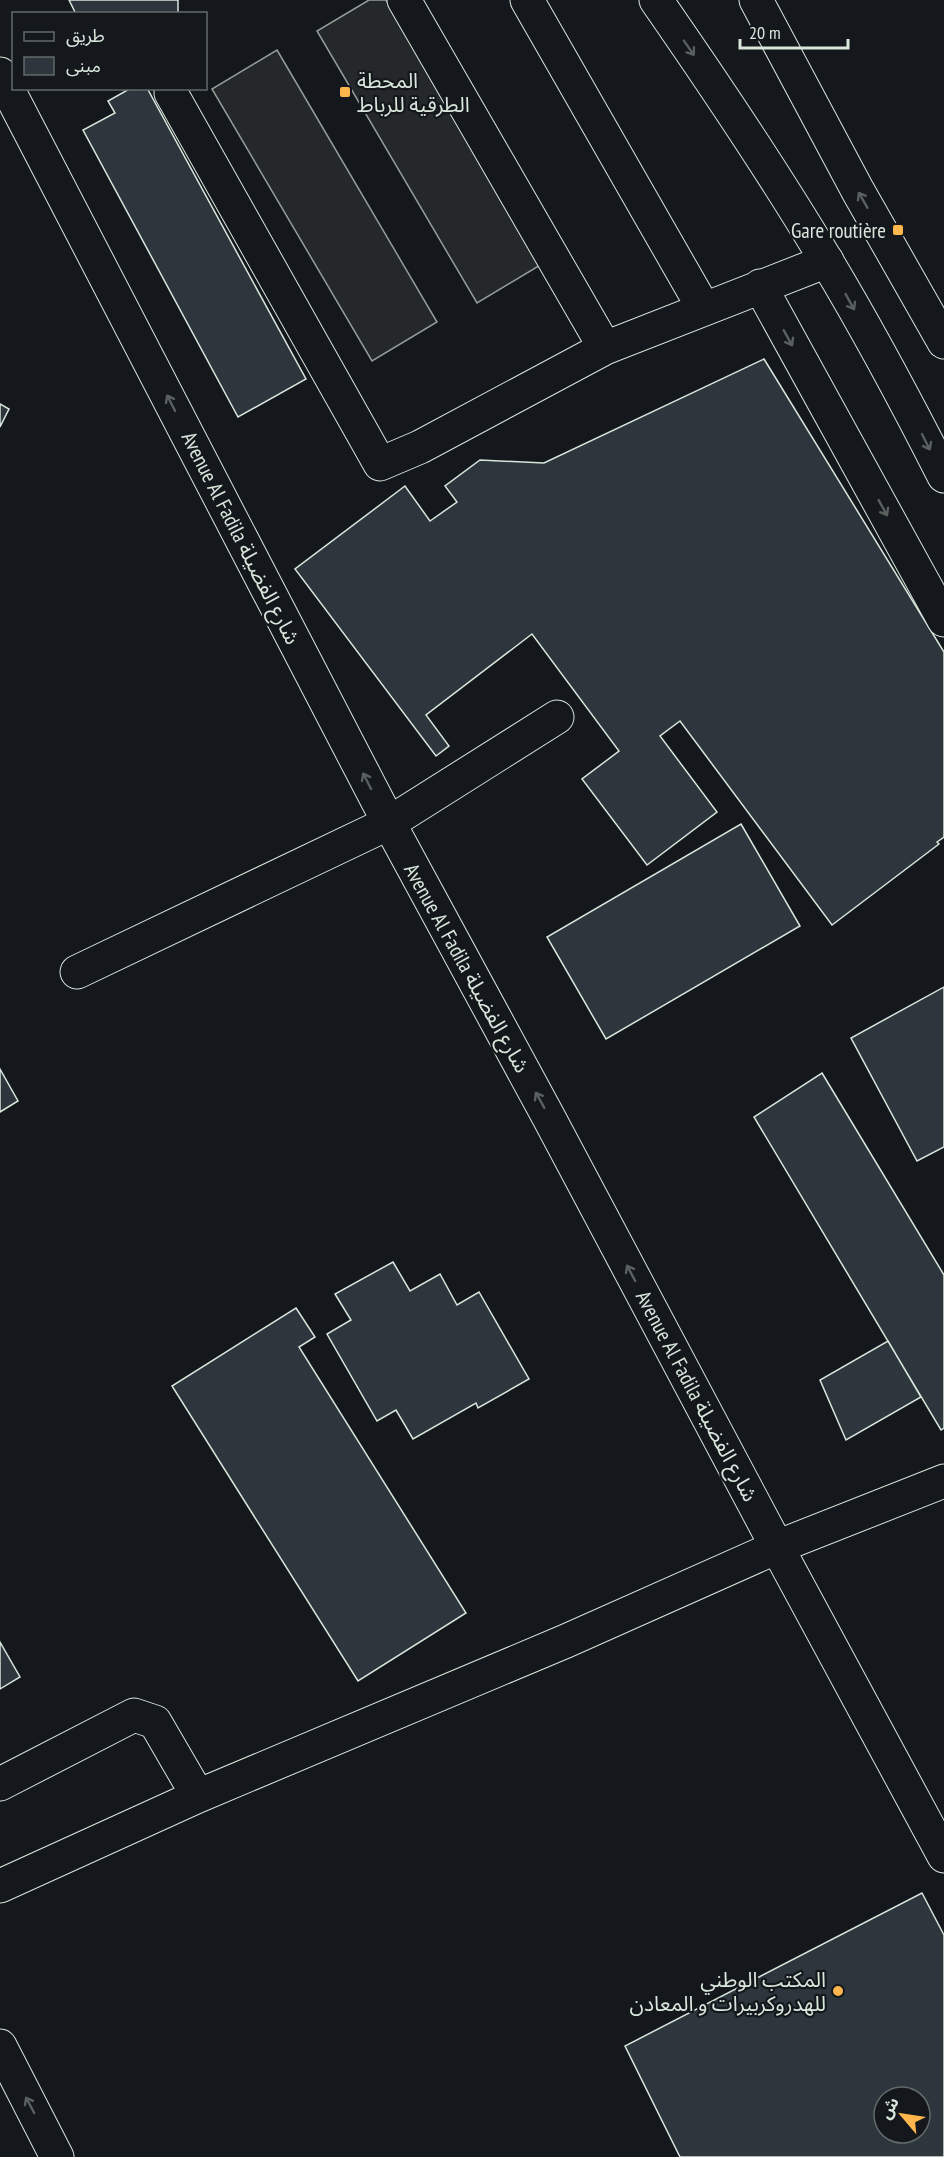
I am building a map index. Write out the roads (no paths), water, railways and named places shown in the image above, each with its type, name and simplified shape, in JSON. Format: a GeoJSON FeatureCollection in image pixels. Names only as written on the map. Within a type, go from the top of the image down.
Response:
{"type":"FeatureCollection","features":[{"type":"Feature","properties":{"kind":"street"},"geometry":{"type":"LineString","coordinates":[[404,0],[605,348]]}},
{"type":"Feature","properties":{"kind":"street"},"geometry":{"type":"LineString","coordinates":[[527,0],[704,309]]}},
{"type":"Feature","properties":{"kind":"street"},"geometry":{"type":"LineString","coordinates":[[656,0],[725,100],[827,261],[944,476]]}},
{"type":"Feature","properties":{"kind":"street"},"geometry":{"type":"LineString","coordinates":[[756,0],[858,191],[939,321]]}},
{"type":"Feature","properties":{"kind":"street","name":"Avenue Al Fadila شارع الفضيلة"},"geometry":{"type":"LineString","coordinates":[[1,77],[389,823],[944,1856]]}},
{"type":"Feature","properties":{"kind":"street"},"geometry":{"type":"LineString","coordinates":[[171,93],[380,464],[420,447],[605,348],[827,261]]}},
{"type":"Feature","properties":{"kind":"street"},"geometry":{"type":"LineString","coordinates":[[760,286],[944,620]]}},
{"type":"Feature","properties":{"kind":"street"},"geometry":{"type":"LineString","coordinates":[[77,972],[389,823],[557,717]]}},
{"type":"Feature","properties":{"kind":"street"},"geometry":{"type":"LineString","coordinates":[[0,1886],[198,1796],[566,1641],[777,1547],[944,1481]]}},
{"type":"Feature","properties":{"kind":"street"},"geometry":{"type":"LineString","coordinates":[[0,1784],[134,1715],[155,1722],[198,1796]]}},
{"type":"Feature","properties":{"kind":"street"},"geometry":{"type":"LineString","coordinates":[[0,2046],[57,2157]]}},
{"type":"Feature","properties":{"kind":"place","name":"المحطة الطرقية للرباط"},"geometry":{"type":"Point","coordinates":[345,92]}},
{"type":"Feature","properties":{"kind":"place","name":"Gare routière"},"geometry":{"type":"Point","coordinates":[898,230]}},
{"type":"Feature","properties":{"kind":"place","name":"المكتب الوطني للهدروكربيرات و المعادن"},"geometry":{"type":"Point","coordinates":[838,1991]}}]}
